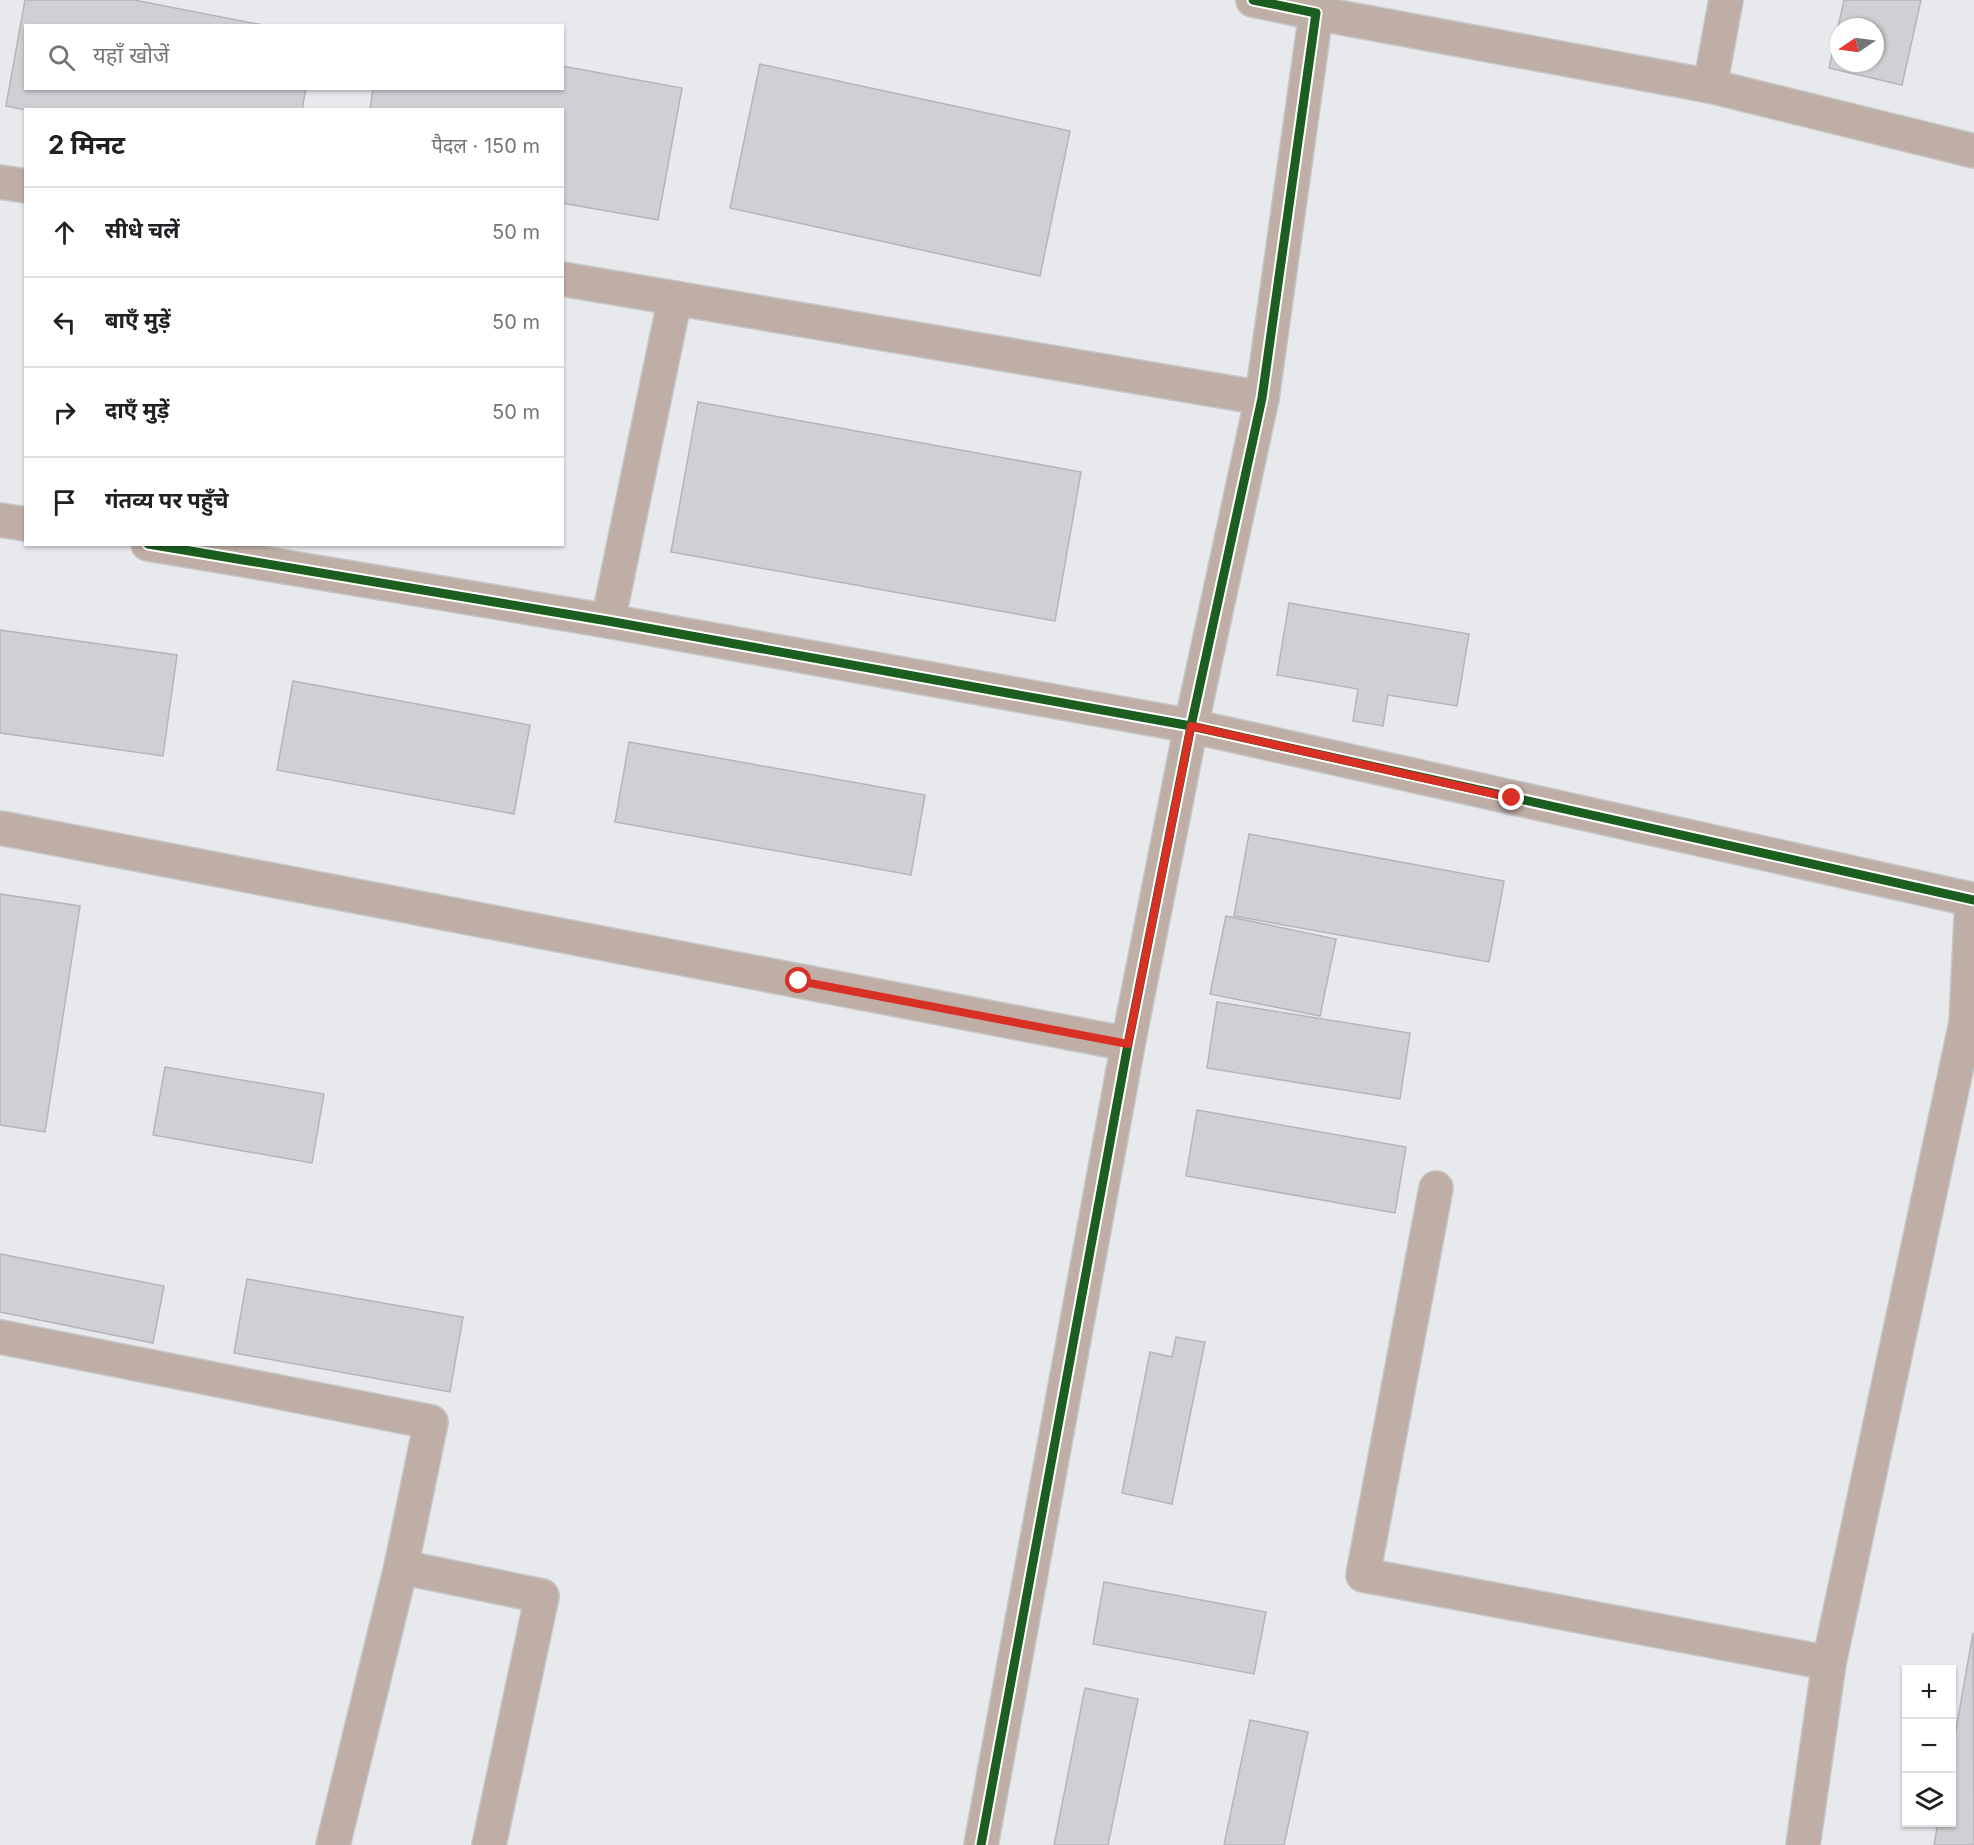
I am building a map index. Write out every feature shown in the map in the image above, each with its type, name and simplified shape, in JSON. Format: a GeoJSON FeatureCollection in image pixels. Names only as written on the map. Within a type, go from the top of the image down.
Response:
{"type":"FeatureCollection","features":[{"type":"Feature","properties":{"kind":"street"},"geometry":{"type":"LineString","coordinates":[[1253,0],[1710,86],[1974,151]]}},
{"type":"Feature","properties":{"kind":"street"},"geometry":{"type":"LineString","coordinates":[[1710,86],[1726,0]]}},
{"type":"Feature","properties":{"kind":"street"},"geometry":{"type":"LineString","coordinates":[[981,1845],[1128,1044],[1191,726],[1262,398],[1316,13]]}},
{"type":"Feature","properties":{"kind":"street"},"geometry":{"type":"LineString","coordinates":[[0,182],[24,186]]}},
{"type":"Feature","properties":{"kind":"street"},"geometry":{"type":"LineString","coordinates":[[564,279],[1262,398]]}},
{"type":"Feature","properties":{"kind":"street"},"geometry":{"type":"LineString","coordinates":[[608,621],[675,298]]}},
{"type":"Feature","properties":{"kind":"street"},"geometry":{"type":"LineString","coordinates":[[0,520],[24,524]]}},
{"type":"Feature","properties":{"kind":"street"},"geometry":{"type":"LineString","coordinates":[[160,546],[608,621],[1191,726],[1973,900],[1970,1025],[1829,1663],[1803,1845]]}},
{"type":"Feature","properties":{"kind":"street"},"geometry":{"type":"LineString","coordinates":[[0,828],[1128,1044]]}},
{"type":"Feature","properties":{"kind":"street"},"geometry":{"type":"LineString","coordinates":[[1436,1188],[1363,1575],[1829,1663]]}},
{"type":"Feature","properties":{"kind":"street"},"geometry":{"type":"LineString","coordinates":[[0,1337],[431,1422],[401,1567],[333,1845]]}},
{"type":"Feature","properties":{"kind":"street"},"geometry":{"type":"LineString","coordinates":[[401,1567],[542,1596],[489,1845]]}},
{"type":"Feature","properties":{"kind":"building"},"geometry":{"type":"Polygon","coordinates":[[[25,0],[134,0],[258,24],[24,24],[24,90],[306,90],[302,108],[24,110],[6,106],[25,0]]]}},
{"type":"Feature","properties":{"kind":"building"},"geometry":{"type":"Polygon","coordinates":[[[1844,0],[1921,0],[1902,85],[1846,72],[1884,72],[1884,18],[1840,18],[1844,0]]]}},
{"type":"Feature","properties":{"kind":"building"},"geometry":{"type":"Polygon","coordinates":[[[760,64],[1070,131],[1040,276],[730,208],[760,64]]]}},
{"type":"Feature","properties":{"kind":"building"},"geometry":{"type":"Polygon","coordinates":[[[564,66],[682,88],[658,220],[564,203],[564,108],[370,108],[373,90],[564,90],[564,66]]]}},
{"type":"Feature","properties":{"kind":"building"},"geometry":{"type":"Polygon","coordinates":[[[698,402],[1081,472],[1055,621],[671,552],[698,402]]]}},
{"type":"Feature","properties":{"kind":"building"},"geometry":{"type":"Polygon","coordinates":[[[1289,603],[1469,634],[1457,706],[1388,695],[1383,726],[1353,721],[1358,689],[1277,675],[1289,603]]]}},
{"type":"Feature","properties":{"kind":"building"},"geometry":{"type":"Polygon","coordinates":[[[0,630],[177,655],[163,756],[0,733],[0,630]]]}},
{"type":"Feature","properties":{"kind":"building"},"geometry":{"type":"Polygon","coordinates":[[[293,681],[530,725],[514,814],[277,770],[293,681]]]}},
{"type":"Feature","properties":{"kind":"building"},"geometry":{"type":"Polygon","coordinates":[[[629,742],[925,795],[911,875],[615,822],[629,742]]]}},
{"type":"Feature","properties":{"kind":"building"},"geometry":{"type":"Polygon","coordinates":[[[1249,834],[1504,881],[1489,962],[1234,916],[1249,834]]]}},
{"type":"Feature","properties":{"kind":"building"},"geometry":{"type":"Polygon","coordinates":[[[0,894],[80,906],[45,1132],[0,1125],[0,894]]]}},
{"type":"Feature","properties":{"kind":"building"},"geometry":{"type":"Polygon","coordinates":[[[1226,916],[1336,939],[1320,1016],[1210,994],[1226,916]]]}},
{"type":"Feature","properties":{"kind":"building"},"geometry":{"type":"Polygon","coordinates":[[[1217,1002],[1410,1033],[1400,1099],[1207,1068],[1217,1002]]]}},
{"type":"Feature","properties":{"kind":"building"},"geometry":{"type":"Polygon","coordinates":[[[165,1067],[324,1094],[312,1163],[153,1135],[165,1067]]]}},
{"type":"Feature","properties":{"kind":"building"},"geometry":{"type":"Polygon","coordinates":[[[1197,1110],[1406,1147],[1395,1213],[1186,1176],[1197,1110]]]}},
{"type":"Feature","properties":{"kind":"building"},"geometry":{"type":"Polygon","coordinates":[[[0,1254],[164,1286],[153,1343],[0,1312],[0,1254]]]}},
{"type":"Feature","properties":{"kind":"building"},"geometry":{"type":"Polygon","coordinates":[[[247,1279],[463,1317],[450,1392],[234,1353],[247,1279]]]}},
{"type":"Feature","properties":{"kind":"building"},"geometry":{"type":"Polygon","coordinates":[[[1176,1337],[1205,1342],[1172,1504],[1122,1493],[1150,1352],[1172,1357],[1176,1337]]]}},
{"type":"Feature","properties":{"kind":"building"},"geometry":{"type":"Polygon","coordinates":[[[1104,1582],[1266,1612],[1254,1674],[1093,1644],[1104,1582]]]}},
{"type":"Feature","properties":{"kind":"building"},"geometry":{"type":"Polygon","coordinates":[[[1973,1633],[1974,1845],[1934,1845],[1937,1827],[1956,1827],[1956,1729],[1973,1633]]]}},
{"type":"Feature","properties":{"kind":"building"},"geometry":{"type":"Polygon","coordinates":[[[1085,1688],[1138,1699],[1108,1845],[1054,1845],[1085,1688]]]}},
{"type":"Feature","properties":{"kind":"building"},"geometry":{"type":"Polygon","coordinates":[[[1250,1720],[1308,1732],[1284,1845],[1224,1845],[1250,1720]]]}},
{"type":"Feature","properties":{"kind":"cycle path"},"geometry":{"type":"LineString","coordinates":[[981,1845],[1128,1044],[1191,726],[1262,398],[1316,13],[1253,0]]}},
{"type":"Feature","properties":{"kind":"cycle path"},"geometry":{"type":"LineString","coordinates":[[160,546],[608,621],[1191,726],[1974,900]]}},
{"type":"Feature","properties":{"kind":"route"},"geometry":{"type":"LineString","coordinates":[[799,981],[1128,1044],[1191,726],[1512,798]]}}]}
